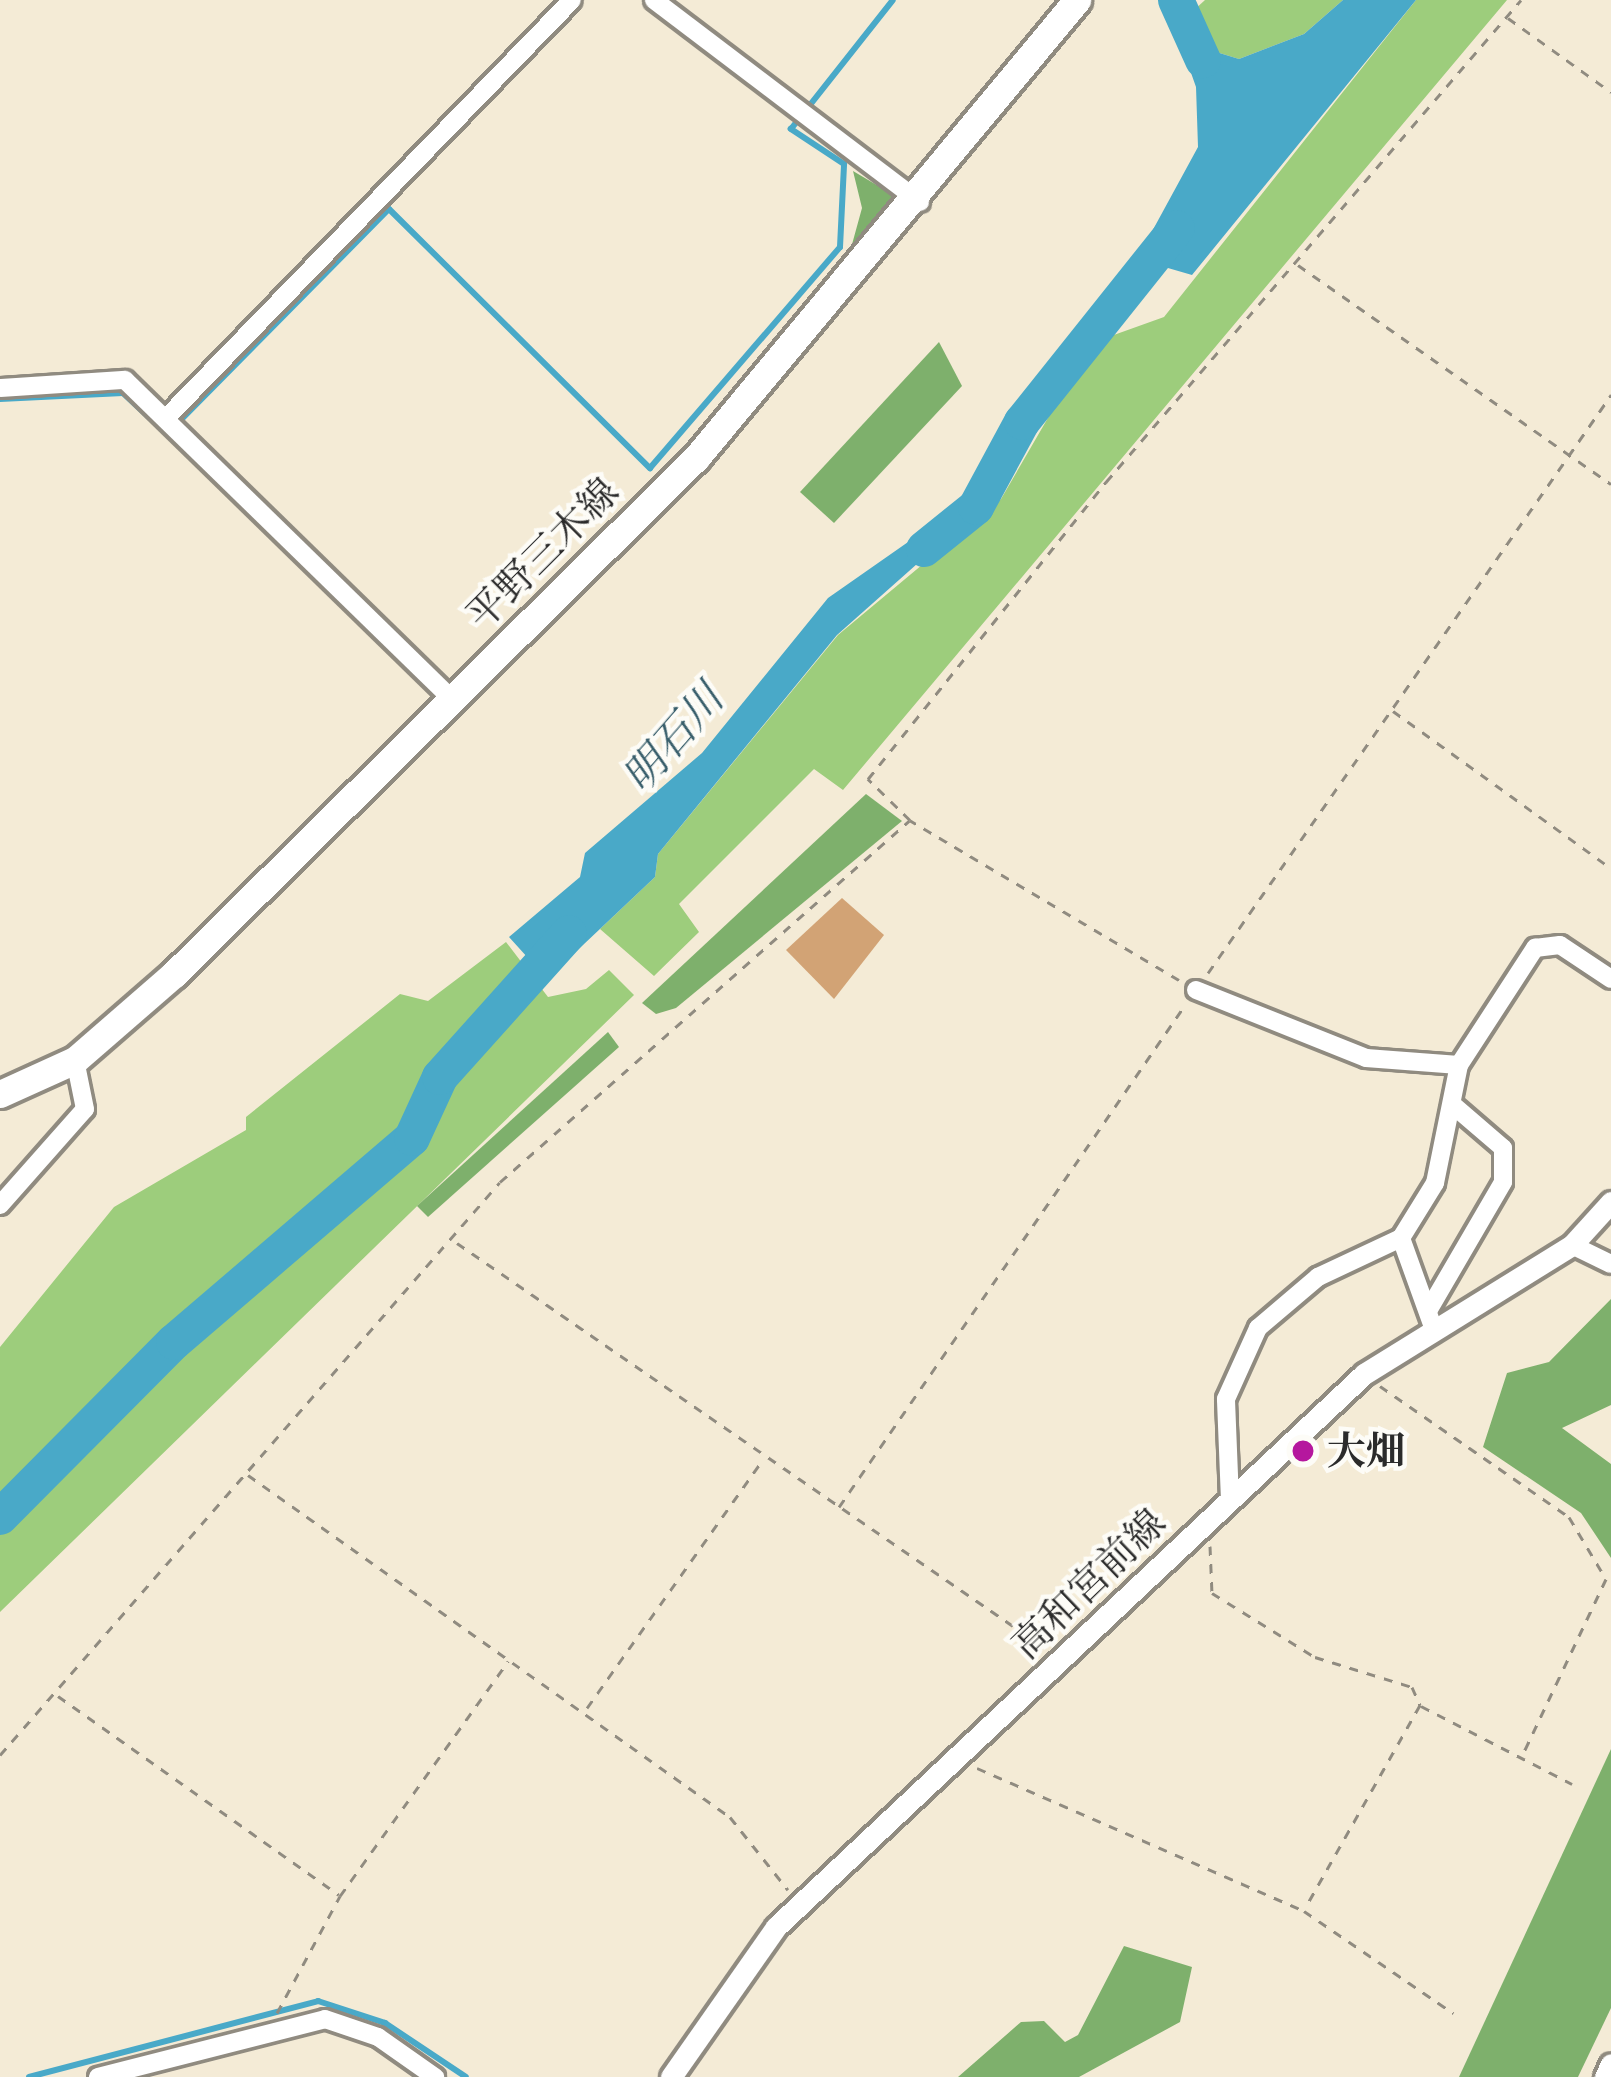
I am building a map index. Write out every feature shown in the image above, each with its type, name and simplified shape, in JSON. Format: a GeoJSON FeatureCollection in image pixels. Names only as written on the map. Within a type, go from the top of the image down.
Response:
{"type":"FeatureCollection","features":[{"type":"Feature","properties":{"kind":"main road","name":"平野三木線"},"geometry":{"type":"LineString","coordinates":[[0,1094],[75,1060],[696,458],[920,202],[1077,0]]}},
{"type":"Feature","properties":{"kind":"street"},"geometry":{"type":"LineString","coordinates":[[169,415],[572,0]]}},
{"type":"Feature","properties":{"kind":"street"},"geometry":{"type":"LineString","coordinates":[[654,0],[920,202]]}},
{"type":"Feature","properties":{"kind":"street"},"geometry":{"type":"LineString","coordinates":[[0,388],[125,380],[169,415],[452,699]]}},
{"type":"Feature","properties":{"kind":"street"},"geometry":{"type":"LineString","coordinates":[[1230,1500],[1226,1399],[1258,1328],[1318,1277],[1401,1238],[1435,1184],[1459,1065],[1535,948],[1560,945],[1611,979]]}},
{"type":"Feature","properties":{"kind":"street"},"geometry":{"type":"LineString","coordinates":[[1196,990],[1366,1058],[1459,1065]]}},
{"type":"Feature","properties":{"kind":"street"},"geometry":{"type":"LineString","coordinates":[[0,1205],[85,1109],[75,1060]]}},
{"type":"Feature","properties":{"kind":"street"},"geometry":{"type":"LineString","coordinates":[[1431,1319],[1502,1181],[1503,1148],[1454,1106]]}},
{"type":"Feature","properties":{"kind":"street","name":"高和宮前線"},"geometry":{"type":"LineString","coordinates":[[671,2077],[714,2005],[801,1906],[1364,1374],[1431,1319],[1572,1244],[1611,1202]]}},
{"type":"Feature","properties":{"kind":"street"},"geometry":{"type":"LineString","coordinates":[[1401,1238],[1431,1319]]}},
{"type":"Feature","properties":{"kind":"street"},"geometry":{"type":"LineString","coordinates":[[1572,1244],[1611,1264]]}},
{"type":"Feature","properties":{"kind":"street"},"geometry":{"type":"LineString","coordinates":[[98,2077],[274,2025],[325,2019],[378,2037],[435,2077]]}},
{"type":"Feature","properties":{"kind":"street"},"geometry":{"type":"LineString","coordinates":[[1605,2077],[1611,2064]]}},
{"type":"Feature","properties":{"kind":"path"},"geometry":{"type":"LineString","coordinates":[[1196,990],[910,820],[868,779],[1521,0]]}},
{"type":"Feature","properties":{"kind":"path"},"geometry":{"type":"LineString","coordinates":[[1507,17],[1611,92]]}},
{"type":"Feature","properties":{"kind":"path"},"geometry":{"type":"LineString","coordinates":[[1297,264],[1611,484]]}},
{"type":"Feature","properties":{"kind":"path"},"geometry":{"type":"LineString","coordinates":[[839,1508],[1611,395]]}},
{"type":"Feature","properties":{"kind":"path"},"geometry":{"type":"LineString","coordinates":[[1392,710],[1611,868]]}},
{"type":"Feature","properties":{"kind":"path"},"geometry":{"type":"LineString","coordinates":[[0,1755],[455,1242],[500,1181],[910,820]]}},
{"type":"Feature","properties":{"kind":"path"},"geometry":{"type":"LineString","coordinates":[[455,1242],[762,1461],[1064,1658]]}},
{"type":"Feature","properties":{"kind":"path"},"geometry":{"type":"LineString","coordinates":[[1364,1374],[1570,1517],[1606,1579],[1523,1754]]}},
{"type":"Feature","properties":{"kind":"path"},"geometry":{"type":"LineString","coordinates":[[587,1708],[762,1461]]}},
{"type":"Feature","properties":{"kind":"path"},"geometry":{"type":"LineString","coordinates":[[248,1475],[509,1659],[587,1708],[730,1817],[801,1906]]}},
{"type":"Feature","properties":{"kind":"path"},"geometry":{"type":"LineString","coordinates":[[1198,1531],[1212,1550],[1212,1593],[1315,1657],[1412,1687],[1420,1706],[1523,1754],[1572,1784]]}},
{"type":"Feature","properties":{"kind":"path"},"geometry":{"type":"LineString","coordinates":[[274,2025],[282,1992],[340,1896],[509,1659]]}},
{"type":"Feature","properties":{"kind":"path"},"geometry":{"type":"LineString","coordinates":[[56,1695],[340,1896]]}},
{"type":"Feature","properties":{"kind":"path"},"geometry":{"type":"LineString","coordinates":[[1304,1911],[1420,1706]]}},
{"type":"Feature","properties":{"kind":"path"},"geometry":{"type":"LineString","coordinates":[[962,1756],[989,1779],[1304,1911],[1453,2013]]}},
{"type":"Feature","properties":{"kind":"green space"},"geometry":{"type":"Polygon","coordinates":[[[1205,0],[1343,0],[1304,34],[1239,59],[1213,51],[1193,11],[1205,0]]]}},
{"type":"Feature","properties":{"kind":"green space"},"geometry":{"type":"Polygon","coordinates":[[[1416,0],[1507,0],[843,790],[814,769],[679,904],[699,932],[654,976],[600,929],[655,877],[658,854],[838,635],[1001,499],[1074,373],[1111,336],[1164,317],[1416,0]]]}},
{"type":"Feature","properties":{"kind":"green space"},"geometry":{"type":"Polygon","coordinates":[[[853,171],[897,197],[848,259],[862,208],[853,171]]]}},
{"type":"Feature","properties":{"kind":"green space"},"geometry":{"type":"Polygon","coordinates":[[[939,342],[962,386],[834,523],[800,492],[939,342]]]}},
{"type":"Feature","properties":{"kind":"green space"},"geometry":{"type":"Polygon","coordinates":[[[866,794],[902,821],[676,1008],[656,1014],[642,1003],[866,794]]]}},
{"type":"Feature","properties":{"kind":"green space"},"geometry":{"type":"Polygon","coordinates":[[[506,942],[548,997],[586,989],[609,970],[634,995],[0,1612],[0,1347],[114,1207],[246,1130],[246,1117],[400,994],[428,1001],[506,942]]]}},
{"type":"Feature","properties":{"kind":"green space"},"geometry":{"type":"Polygon","coordinates":[[[608,1032],[619,1047],[428,1217],[417,1206],[608,1032]]]}},
{"type":"Feature","properties":{"kind":"green space"},"geometry":{"type":"Polygon","coordinates":[[[1611,1299],[1611,1405],[1562,1428],[1611,1464],[1611,1558],[1581,1513],[1483,1447],[1507,1373],[1549,1362],[1611,1299]]]}},
{"type":"Feature","properties":{"kind":"green space"},"geometry":{"type":"Polygon","coordinates":[[[1611,1749],[1611,2008],[1578,2077],[1459,2077],[1611,1749]]]}},
{"type":"Feature","properties":{"kind":"green space"},"geometry":{"type":"Polygon","coordinates":[[[1124,1946],[1192,1967],[1180,2022],[1079,2077],[958,2077],[1021,2022],[1044,2021],[1065,2042],[1078,2035],[1124,1946]]]}},
{"type":"Feature","properties":{"kind":"water"},"geometry":{"type":"Polygon","coordinates":[[[1343,0],[1416,0],[1192,275],[1137,259],[1198,147],[1196,87],[1172,19],[1193,11],[1213,51],[1239,59],[1304,34],[1343,0]]]}},
{"type":"Feature","properties":{"kind":"water"},"geometry":{"type":"Polygon","coordinates":[[[951,512],[962,524],[837,635],[658,854],[655,877],[547,979],[509,937],[580,877],[585,853],[702,753],[828,598],[951,512]]]}},
{"type":"Feature","properties":{"kind":"building"},"geometry":{"type":"Polygon","coordinates":[[[842,898],[884,935],[834,999],[786,950],[842,898]]]}},
{"type":"Feature","properties":{"kind":"waterway"},"geometry":{"type":"LineString","coordinates":[[0,399],[123,393],[167,434],[389,209],[650,468],[840,247],[844,164],[791,129],[893,0]]}},
{"type":"Feature","properties":{"kind":"waterway"},"geometry":{"type":"LineString","coordinates":[[1176,0],[1203,60]]}},
{"type":"Feature","properties":{"kind":"waterway","name":"明石川"},"geometry":{"type":"LineString","coordinates":[[924,549],[976,507],[1022,422],[1177,228]]}},
{"type":"Feature","properties":{"kind":"waterway","name":"明石川"},"geometry":{"type":"LineString","coordinates":[[0,1517],[174,1342],[412,1138],[440,1077],[569,933]]}},
{"type":"Feature","properties":{"kind":"waterway"},"geometry":{"type":"LineString","coordinates":[[29,2077],[318,2001],[385,2023],[466,2077]]}},
{"type":"Feature","properties":{"kind":"place","name":"大畑"},"geometry":{"type":"Point","coordinates":[1303,1451]}}]}
